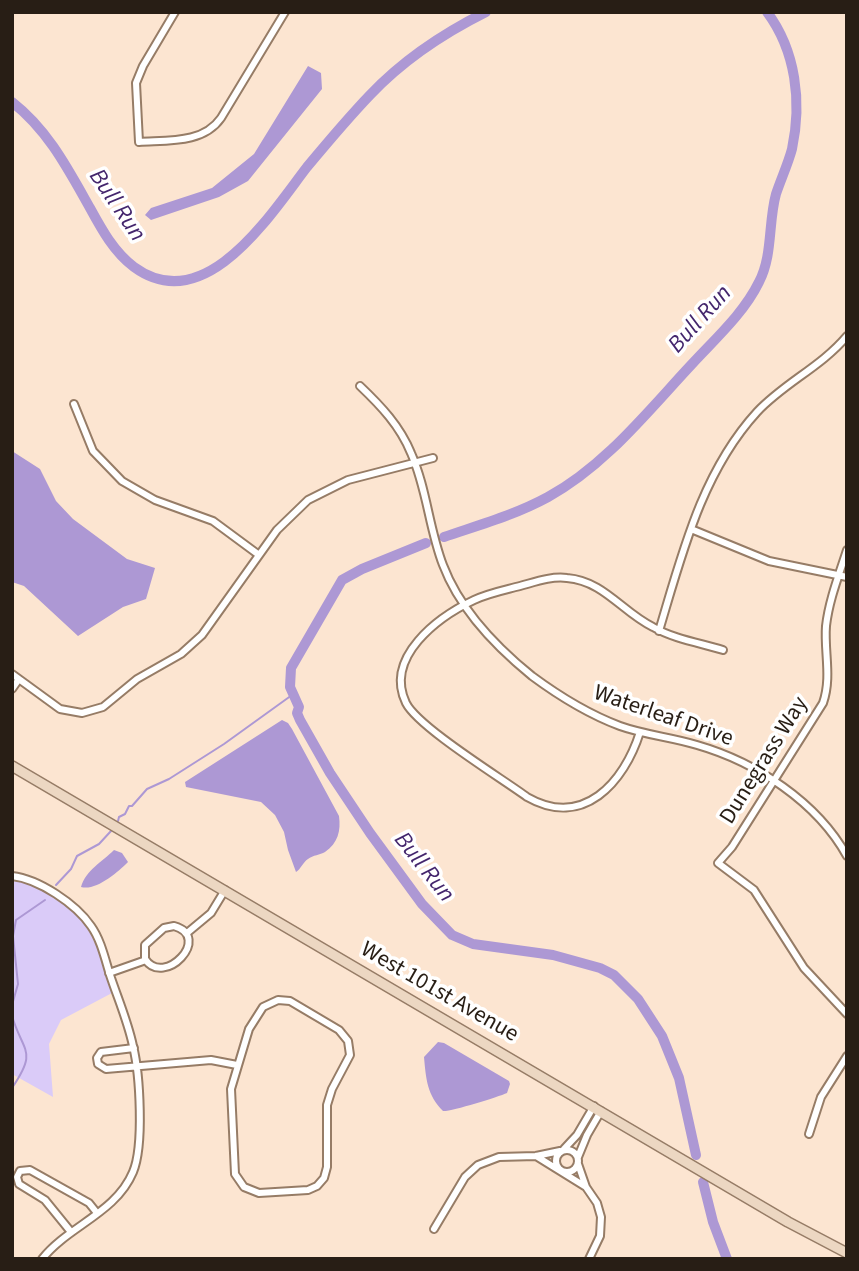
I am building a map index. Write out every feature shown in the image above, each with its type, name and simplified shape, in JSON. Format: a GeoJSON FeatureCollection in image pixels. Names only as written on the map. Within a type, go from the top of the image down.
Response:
{"type":"FeatureCollection","features":[{"type":"Feature","properties":{"kind":"street"},"geometry":{"type":"LineString","coordinates":[[175,12],[140,71],[136,83],[139,142],[191,138],[213,128],[285,12]]}},
{"type":"Feature","properties":{"kind":"street"},"geometry":{"type":"LineString","coordinates":[[659,631],[691,529],[716,470],[746,425],[774,396],[821,363],[847,336]]}},
{"type":"Feature","properties":{"kind":"street","name":"Waterleaf Drive"},"geometry":{"type":"LineString","coordinates":[[360,386],[396,426],[415,462],[440,556],[449,578],[464,605],[497,644],[545,685],[584,709],[640,732],[717,751],[749,766],[815,813],[847,856]]}},
{"type":"Feature","properties":{"kind":"street"},"geometry":{"type":"LineString","coordinates":[[74,404],[93,452],[122,481],[155,500],[213,521],[259,555]]}},
{"type":"Feature","properties":{"kind":"street"},"geometry":{"type":"LineString","coordinates":[[12,674],[49,704],[64,711],[82,713],[103,707],[137,679],[181,654],[202,635],[292,513],[323,491],[358,477],[433,458]]}},
{"type":"Feature","properties":{"kind":"street"},"geometry":{"type":"LineString","coordinates":[[691,529],[769,561],[847,578]]}},
{"type":"Feature","properties":{"kind":"street","name":"Dunegrass Way"},"geometry":{"type":"LineString","coordinates":[[847,550],[827,619],[828,677],[824,700],[732,847],[718,863],[742,879],[759,896],[804,968],[847,1014]]}},
{"type":"Feature","properties":{"kind":"street"},"geometry":{"type":"LineString","coordinates":[[640,732],[626,764],[608,788],[584,804],[564,807],[546,805],[527,797],[423,723],[410,710],[402,693],[404,662],[416,643],[464,605],[487,595],[553,578],[582,580],[600,588],[659,631],[723,650]]}},
{"type":"Feature","properties":{"kind":"street"},"geometry":{"type":"LineString","coordinates":[[12,689],[19,679]]}},
{"type":"Feature","properties":{"kind":"street","name":"West 101st Avenue"},"geometry":{"type":"LineString","coordinates":[[12,766],[803,1230],[847,1253]]}},
{"type":"Feature","properties":{"kind":"street"},"geometry":{"type":"LineString","coordinates":[[12,876],[27,878],[44,887],[76,909],[90,925],[99,942],[134,1048],[136,1067],[139,1143],[136,1164],[123,1191],[56,1243],[42,1259]]}},
{"type":"Feature","properties":{"kind":"street"},"geometry":{"type":"LineString","coordinates":[[187,933],[211,913],[225,890]]}},
{"type":"Feature","properties":{"kind":"street"},"geometry":{"type":"LineString","coordinates":[[174,926],[187,933],[190,942],[187,951],[170,966],[158,968],[146,960],[145,945],[164,928],[174,926]]}},
{"type":"Feature","properties":{"kind":"street"},"geometry":{"type":"LineString","coordinates":[[109,972],[146,960]]}},
{"type":"Feature","properties":{"kind":"street"},"geometry":{"type":"LineString","coordinates":[[286,1000],[339,1030],[348,1041],[350,1055],[328,1099],[325,1114],[327,1167],[321,1182],[304,1191],[259,1192],[244,1187],[237,1178],[234,1169],[231,1089],[237,1065],[244,1039],[257,1014],[273,1001],[286,1000]]}},
{"type":"Feature","properties":{"kind":"street"},"geometry":{"type":"LineString","coordinates":[[134,1048],[102,1052],[97,1062],[104,1069],[211,1060],[237,1065]]}},
{"type":"Feature","properties":{"kind":"street"},"geometry":{"type":"LineString","coordinates":[[809,1134],[821,1097],[847,1055]]}},
{"type":"Feature","properties":{"kind":"street"},"geometry":{"type":"LineString","coordinates":[[561,1172],[556,1163],[562,1150],[598,1108]]}},
{"type":"Feature","properties":{"kind":"street"},"geometry":{"type":"LineString","coordinates":[[561,1172],[571,1171],[578,1161],[598,1108]]}},
{"type":"Feature","properties":{"kind":"street"},"geometry":{"type":"LineString","coordinates":[[434,1229],[465,1177],[478,1165],[499,1157],[573,1151],[586,1187],[597,1203],[601,1222],[598,1242],[589,1259]]}},
{"type":"Feature","properties":{"kind":"street"},"geometry":{"type":"LineString","coordinates":[[536,1156],[586,1187]]}},
{"type":"Feature","properties":{"kind":"street"},"geometry":{"type":"LineString","coordinates":[[71,1232],[45,1200],[19,1184],[17,1177],[20,1171],[30,1170],[89,1203],[97,1213]]}},
{"type":"Feature","properties":{"kind":"shaded area"},"geometry":{"type":"Polygon","coordinates":[[[308,66],[321,73],[322,89],[248,181],[219,197],[151,220],[145,215],[151,208],[212,188],[254,154],[308,66]]]}},
{"type":"Feature","properties":{"kind":"shaded area"},"geometry":{"type":"Polygon","coordinates":[[[12,451],[40,469],[56,501],[73,519],[127,559],[155,568],[146,599],[123,607],[78,636],[24,586],[12,582],[12,451]]]}},
{"type":"Feature","properties":{"kind":"shaded area"},"geometry":{"type":"Polygon","coordinates":[[[282,720],[292,729],[340,821],[338,836],[333,845],[325,852],[308,859],[296,872],[284,832],[275,815],[261,802],[186,787],[185,782],[282,720]]]}},
{"type":"Feature","properties":{"kind":"shaded area"},"geometry":{"type":"Polygon","coordinates":[[[114,850],[122,853],[128,862],[100,884],[81,887],[90,871],[114,850]]]}},
{"type":"Feature","properties":{"kind":"shaded area"},"geometry":{"type":"Polygon","coordinates":[[[12,881],[44,891],[76,914],[96,946],[112,993],[61,1020],[49,1044],[53,1097],[12,1074],[12,881]]]}},
{"type":"Feature","properties":{"kind":"shaded area"},"geometry":{"type":"Polygon","coordinates":[[[438,1042],[509,1081],[507,1093],[443,1111],[430,1093],[424,1057],[438,1042]]]}},
{"type":"Feature","properties":{"kind":"waterway","name":"Bull Run"},"geometry":{"type":"LineString","coordinates":[[12,102],[47,138],[120,255],[134,267],[160,280],[186,280],[210,271],[255,233],[338,131],[396,70],[439,38],[486,12]]}},
{"type":"Feature","properties":{"kind":"waterway","name":"Bull Run"},"geometry":{"type":"LineString","coordinates":[[444,537],[497,519],[548,497],[588,470],[642,419],[729,325],[753,293],[766,261],[776,194],[792,149],[796,113],[790,60],[785,43],[767,12]]}},
{"type":"Feature","properties":{"kind":"waterway","name":"Bull Run"},"geometry":{"type":"LineString","coordinates":[[426,543],[342,580],[291,668],[290,687],[299,707],[297,713],[300,720],[330,773],[370,833],[422,904],[452,935],[473,944],[553,955],[600,968],[614,975],[638,999],[662,1036],[679,1078],[696,1155]]}},
{"type":"Feature","properties":{"kind":"waterway"},"geometry":{"type":"LineString","coordinates":[[118,821],[147,789],[169,779],[224,744],[292,695]]}},
{"type":"Feature","properties":{"kind":"waterway"},"geometry":{"type":"LineString","coordinates":[[56,885],[71,869],[77,856],[99,844],[111,831]]}},
{"type":"Feature","properties":{"kind":"waterway"},"geometry":{"type":"LineString","coordinates":[[12,1005],[18,984],[13,936],[16,920],[45,900]]}},
{"type":"Feature","properties":{"kind":"waterway"},"geometry":{"type":"LineString","coordinates":[[12,1016],[26,1052],[25,1066],[12,1088]]}},
{"type":"Feature","properties":{"kind":"waterway","name":"Bull Run"},"geometry":{"type":"LineString","coordinates":[[703,1182],[713,1222],[727,1259]]}}]}
